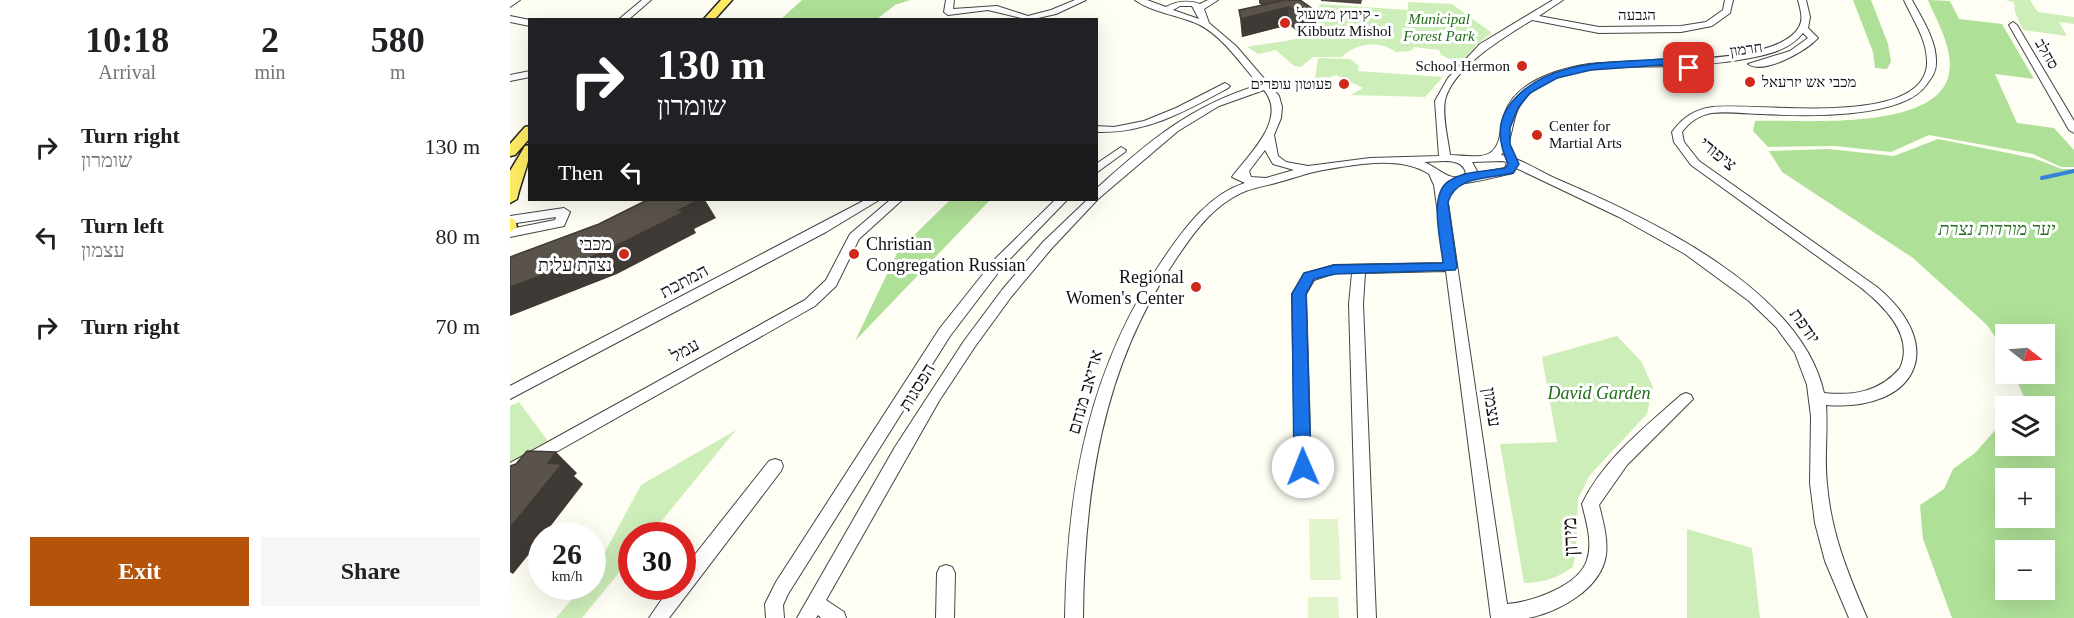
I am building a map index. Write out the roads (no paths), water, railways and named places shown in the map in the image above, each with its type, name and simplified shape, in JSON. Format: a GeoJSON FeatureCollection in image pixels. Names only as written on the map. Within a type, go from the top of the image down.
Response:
{"type":"FeatureCollection","features":[{"type":"Feature","properties":{"kind":"main road"},"geometry":{"type":"LineString","coordinates":[[710,18],[727,0]]}},
{"type":"Feature","properties":{"kind":"main road"},"geometry":{"type":"LineString","coordinates":[[724,18],[739,2]]}},
{"type":"Feature","properties":{"kind":"main road"},"geometry":{"type":"LineString","coordinates":[[510,152],[528,132]]}},
{"type":"Feature","properties":{"kind":"main road"},"geometry":{"type":"LineString","coordinates":[[510,199],[516,172],[528,152]]}},
{"type":"Feature","properties":{"kind":"street"},"geometry":{"type":"LineString","coordinates":[[510,4],[516,0]]}},
{"type":"Feature","properties":{"kind":"street"},"geometry":{"type":"LineString","coordinates":[[624,18],[647,0]]}},
{"type":"Feature","properties":{"kind":"street"},"geometry":{"type":"LineString","coordinates":[[950,0],[948,12],[992,6],[1027,18],[1041,16],[1046,18]]}},
{"type":"Feature","properties":{"kind":"street"},"geometry":{"type":"LineString","coordinates":[[1027,18],[1053,12],[1082,0]]}},
{"type":"Feature","properties":{"kind":"street"},"geometry":{"type":"LineString","coordinates":[[1054,18],[1094,0]]}},
{"type":"Feature","properties":{"kind":"street"},"geometry":{"type":"LineString","coordinates":[[1139,0],[1205,24],[1233,48],[1266,86],[1277,104],[1277,115],[1261,150],[1214,206]]}},
{"type":"Feature","properties":{"kind":"street"},"geometry":{"type":"LineString","coordinates":[[1173,0],[1199,9],[1205,24]]}},
{"type":"Feature","properties":{"kind":"street"},"geometry":{"type":"LineString","coordinates":[[1169,12],[1170,7],[1208,0]]}},
{"type":"Feature","properties":{"kind":"street"},"geometry":{"type":"LineString","coordinates":[[1181,16],[1193,14],[1214,0]]}},
{"type":"Feature","properties":{"kind":"street"},"geometry":{"type":"LineString","coordinates":[[1442,159],[1440,100],[1442,95],[1476,52],[1559,0]]}},
{"type":"Feature","properties":{"kind":"street","name":"הגבעה"},"geometry":{"type":"LineString","coordinates":[[1531,17],[1599,30],[1681,29],[1698,27],[1718,19],[1727,11],[1729,0]]}},
{"type":"Feature","properties":{"kind":"street","name":"חרמון"},"geometry":{"type":"LineString","coordinates":[[1489,158],[1501,151],[1507,119],[1513,108],[1526,91],[1536,84],[1554,76],[1591,67],[1762,54],[1788,43],[1803,28],[1806,20],[1802,0]]}},
{"type":"Feature","properties":{"kind":"street","name":"ציפורי"},"geometry":{"type":"LineString","coordinates":[[1816,398],[1847,401],[1873,397],[1890,387],[1904,375],[1910,363],[1911,347],[1906,332],[1898,317],[1865,285],[1816,247],[1695,163],[1679,142],[1677,132],[1683,122],[1695,115],[1713,110],[1863,110],[1899,101],[1913,93],[1930,75],[1931,64],[1927,39],[1908,0]]}},
{"type":"Feature","properties":{"kind":"street"},"geometry":{"type":"LineString","coordinates":[[510,19],[528,23]]}},
{"type":"Feature","properties":{"kind":"street","name":"סחלב"},"geometry":{"type":"LineString","coordinates":[[2013,25],[2074,130]]}},
{"type":"Feature","properties":{"kind":"street"},"geometry":{"type":"LineString","coordinates":[[510,78],[528,74]]}},
{"type":"Feature","properties":{"kind":"street"},"geometry":{"type":"LineString","coordinates":[[1098,129],[1115,130],[1142,126],[1173,114],[1226,86]]}},
{"type":"Feature","properties":{"kind":"street"},"geometry":{"type":"LineString","coordinates":[[1098,194],[1180,123],[1221,100],[1266,86]]}},
{"type":"Feature","properties":{"kind":"street"},"geometry":{"type":"LineString","coordinates":[[1271,129],[1268,150],[1273,159],[1293,167],[1318,168]]}},
{"type":"Feature","properties":{"kind":"street"},"geometry":{"type":"LineString","coordinates":[[1503,173],[1509,171],[1513,161],[1504,139]]}},
{"type":"Feature","properties":{"kind":"street"},"geometry":{"type":"LineString","coordinates":[[1098,168],[1121,150]]}},
{"type":"Feature","properties":{"kind":"street"},"geometry":{"type":"LineString","coordinates":[[1261,150],[1261,158],[1278,169],[1304,170]]}},
{"type":"Feature","properties":{"kind":"street"},"geometry":{"type":"LineString","coordinates":[[1214,206],[1231,192],[1248,184],[1304,170],[1395,160],[1502,158],[1513,161]]}},
{"type":"Feature","properties":{"kind":"street"},"geometry":{"type":"LineString","coordinates":[[1434,173],[1434,162],[1442,159]]}},
{"type":"Feature","properties":{"kind":"street"},"geometry":{"type":"LineString","coordinates":[[1443,202],[1449,186],[1472,174],[1472,170],[1460,159]]}},
{"type":"Feature","properties":{"kind":"street"},"geometry":{"type":"LineString","coordinates":[[1395,160],[1421,165],[1443,179],[1464,179]]}},
{"type":"Feature","properties":{"kind":"street","name":"יודפת"},"geometry":{"type":"LineString","coordinates":[[1513,161],[1618,212],[1686,251],[1756,298],[1792,335],[1813,380],[1820,420],[1816,460],[1826,539],[1842,585],[1858,618]]}},
{"type":"Feature","properties":{"kind":"street"},"geometry":{"type":"LineString","coordinates":[[1258,163],[1270,165],[1276,172],[1265,181],[1248,180],[1243,176],[1246,168],[1258,163]]}},
{"type":"Feature","properties":{"kind":"street","name":"עצמון"},"geometry":{"type":"LineString","coordinates":[[1434,173],[1440,185],[1443,202],[1450,267],[1479,455],[1500,615]]}},
{"type":"Feature","properties":{"kind":"street","name":"יודפת"},"geometry":{"type":"LineString","coordinates":[[1464,179],[1503,173],[1545,178]]}},
{"type":"Feature","properties":{"kind":"street","name":"המתכת"},"geometry":{"type":"LineString","coordinates":[[510,393],[871,201]]}},
{"type":"Feature","properties":{"kind":"street","name":"עמל"},"geometry":{"type":"LineString","coordinates":[[510,471],[810,303],[834,278],[854,237],[895,201]]}},
{"type":"Feature","properties":{"kind":"street"},"geometry":{"type":"LineString","coordinates":[[775,618],[774,604],[782,588],[945,332],[968,300],[1014,246],[1060,201]]}},
{"type":"Feature","properties":{"kind":"street","name":"הפסגות"},"geometry":{"type":"LineString","coordinates":[[810,610],[883,480],[946,377],[1035,257],[1092,201]]}},
{"type":"Feature","properties":{"kind":"street","name":"אריאב מנחם"},"geometry":{"type":"LineString","coordinates":[[1074,618],[1073,568],[1078,509],[1107,378],[1128,327],[1150,290],[1177,248],[1214,206]]}},
{"type":"Feature","properties":{"kind":"street"},"geometry":{"type":"LineString","coordinates":[[510,223],[564,212],[560,223],[510,233]]}},
{"type":"Feature","properties":{"kind":"street"},"geometry":{"type":"LineString","coordinates":[[822,229],[841,227],[849,229],[854,237]]}},
{"type":"Feature","properties":{"kind":"street"},"geometry":{"type":"LineString","coordinates":[[1303,467],[1299,294],[1309,276],[1334,269],[1450,267]]}},
{"type":"Feature","properties":{"kind":"street"},"geometry":{"type":"LineString","coordinates":[[1359,269],[1356,304],[1367,618]]}},
{"type":"Feature","properties":{"kind":"street","name":"מירון"},"geometry":{"type":"LineString","coordinates":[[1500,615],[1534,609],[1578,585],[1593,569],[1598,552],[1590,504],[1599,486],[1642,440],[1686,399]]}},
{"type":"Feature","properties":{"kind":"street"},"geometry":{"type":"LineString","coordinates":[[696,568],[774,466]]}},
{"type":"Feature","properties":{"kind":"street"},"geometry":{"type":"LineString","coordinates":[[945,618],[946,573]]}},
{"type":"Feature","properties":{"kind":"street"},"geometry":{"type":"LineString","coordinates":[[658,618],[672,600]]}},
{"type":"Feature","properties":{"kind":"street"},"geometry":{"type":"LineString","coordinates":[[810,610],[837,618]]}},
{"type":"Feature","properties":{"kind":"waterway"},"geometry":{"type":"LineString","coordinates":[[2042,178],[2074,171]]}},
{"type":"Feature","properties":{"kind":"place","name":"קיבוץ משעול - Kibbutz Mishol"},"geometry":{"type":"Point","coordinates":[1285,23]}},
{"type":"Feature","properties":{"kind":"place","name":"School Hermon"},"geometry":{"type":"Point","coordinates":[1522,66]}},
{"type":"Feature","properties":{"kind":"place","name":"מכבי אש יזרעאל"},"geometry":{"type":"Point","coordinates":[1750,82]}},
{"type":"Feature","properties":{"kind":"place","name":"פעוטון עופרים"},"geometry":{"type":"Point","coordinates":[1344,84]}},
{"type":"Feature","properties":{"kind":"place","name":"Center for Martial Arts"},"geometry":{"type":"Point","coordinates":[1537,135]}},
{"type":"Feature","properties":{"kind":"place","name":"מכבי נצרת עלית"},"geometry":{"type":"Point","coordinates":[624,254]}},
{"type":"Feature","properties":{"kind":"place","name":"Christian Congregation Russian"},"geometry":{"type":"Point","coordinates":[854,254]}},
{"type":"Feature","properties":{"kind":"place","name":"Regional Women's Center"},"geometry":{"type":"Point","coordinates":[1196,287]}},
{"type":"Feature","properties":{"kind":"park label","name":"Municipal Forest Park"},"geometry":{"type":"Point","coordinates":[1439,28]}},
{"type":"Feature","properties":{"kind":"park label","name":"יער מורדות נצרת"},"geometry":{"type":"Point","coordinates":[1997,229]}},
{"type":"Feature","properties":{"kind":"park label","name":"David Garden"},"geometry":{"type":"Point","coordinates":[1599,393]}}]}
